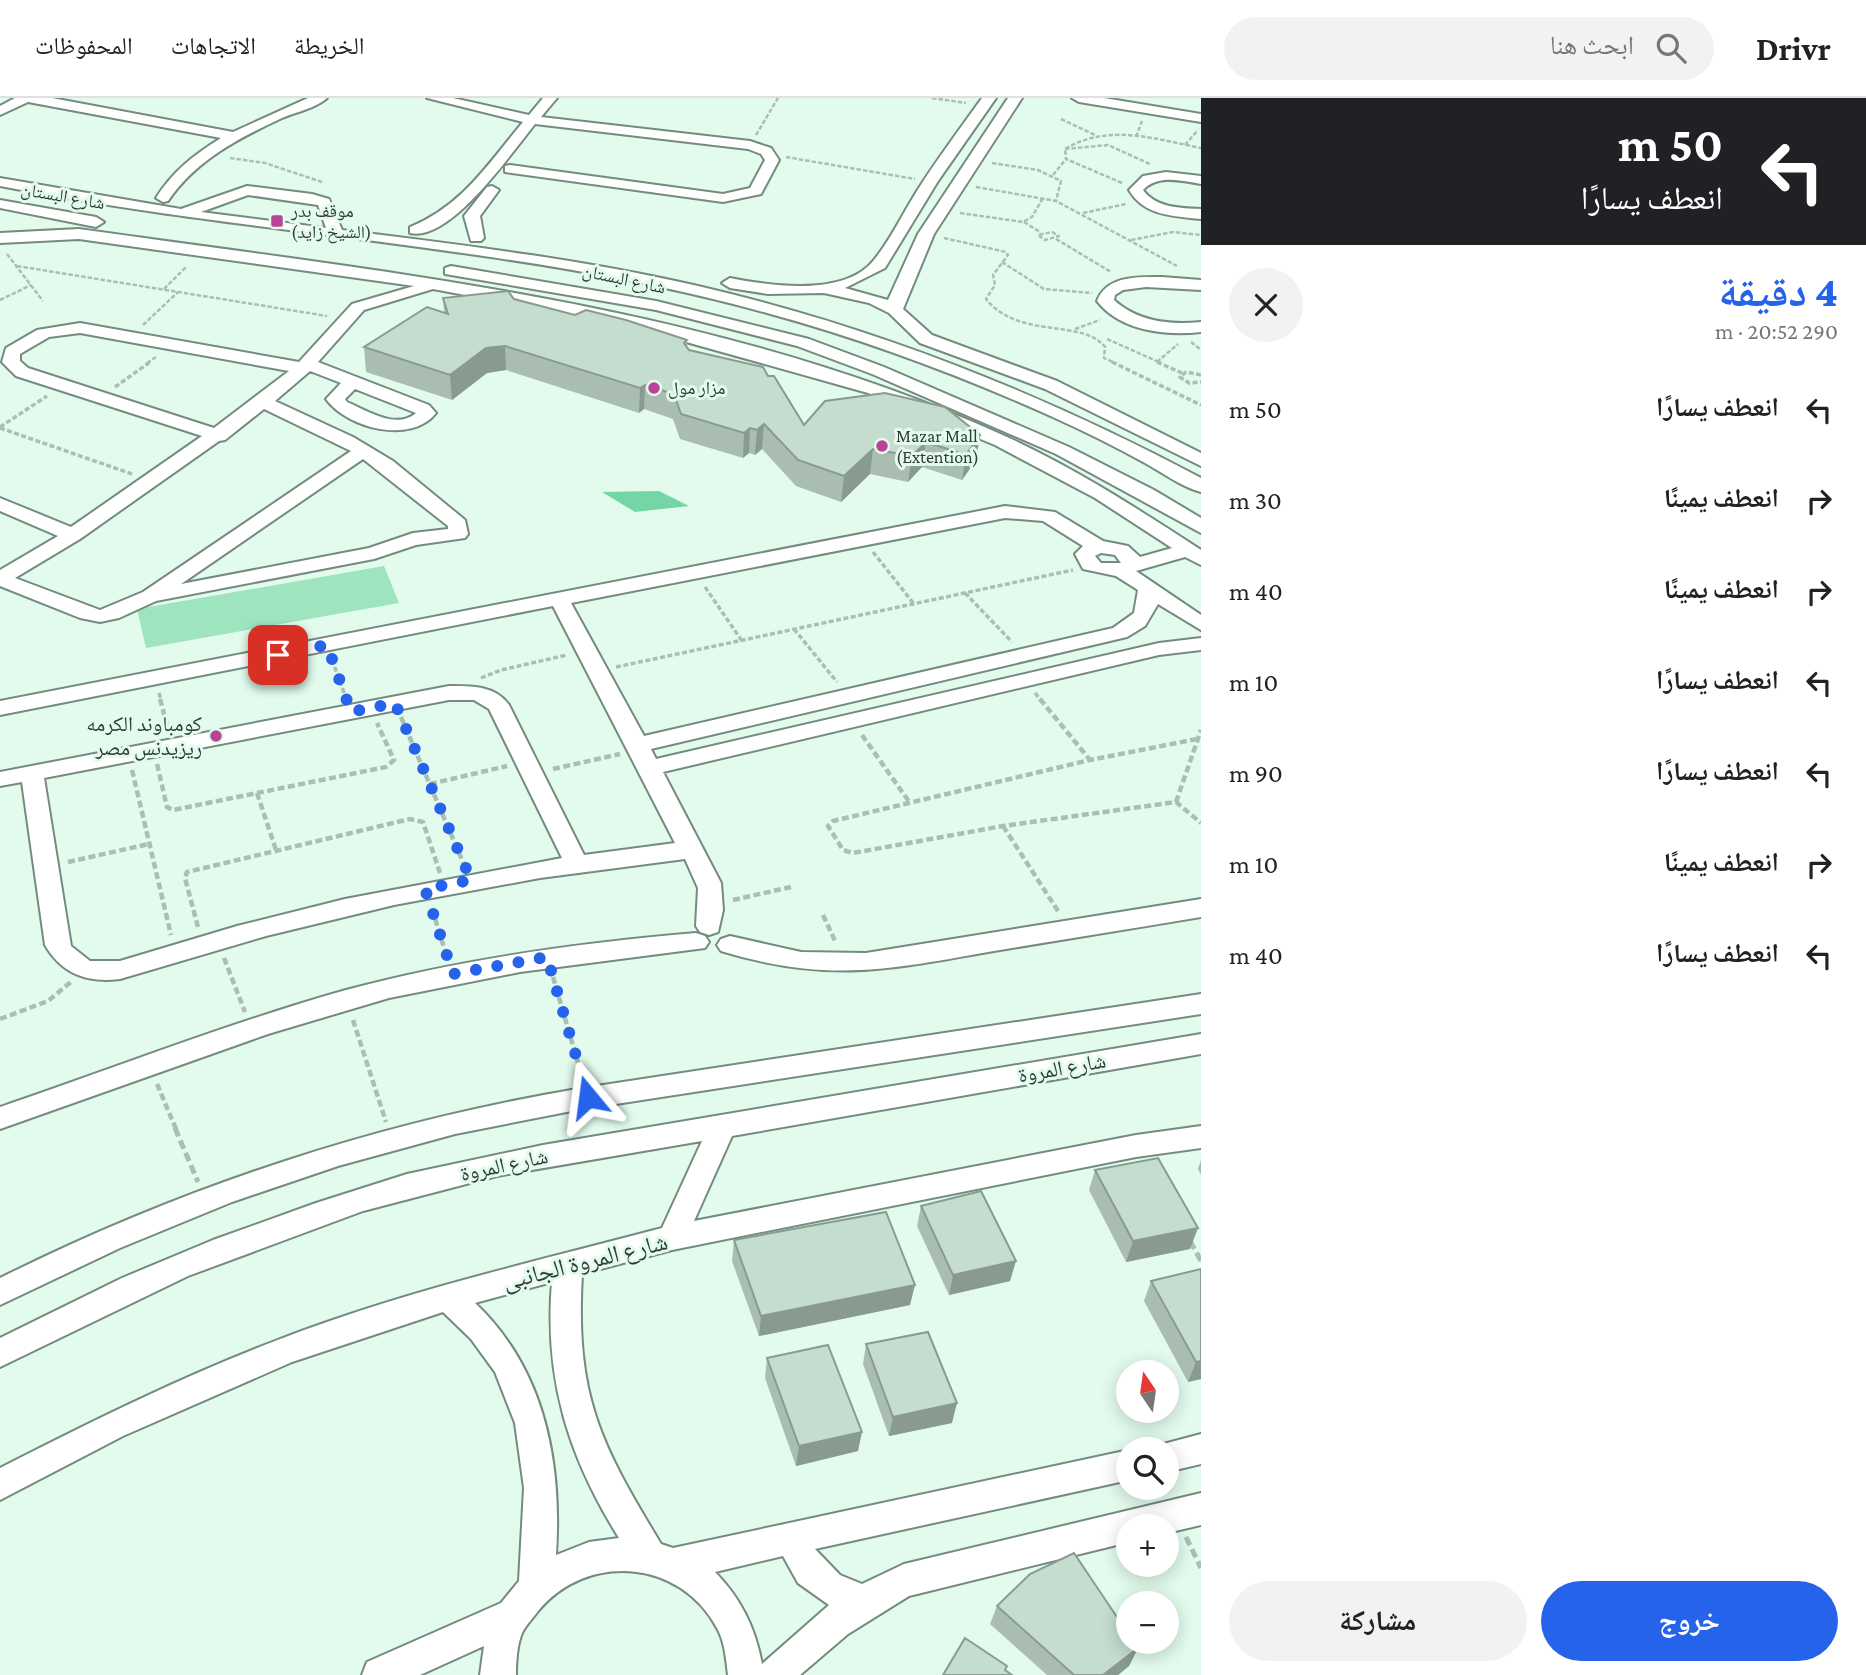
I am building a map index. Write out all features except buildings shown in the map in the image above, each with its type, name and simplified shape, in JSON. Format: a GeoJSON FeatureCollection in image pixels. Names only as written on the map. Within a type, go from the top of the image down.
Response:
{"type":"FeatureCollection","features":[{"type":"Feature","properties":{"kind":"street"},"geometry":{"type":"LineString","coordinates":[[0,101],[6,98]]}},
{"type":"Feature","properties":{"kind":"street"},"geometry":{"type":"LineString","coordinates":[[0,111],[28,98],[238,137]]}},
{"type":"Feature","properties":{"kind":"street"},"geometry":{"type":"LineString","coordinates":[[171,208],[169,183],[202,155],[320,98]]}},
{"type":"Feature","properties":{"kind":"street"},"geometry":{"type":"LineString","coordinates":[[433,98],[548,123],[750,145],[771,155],[772,160],[757,191],[737,198],[510,169]]}},
{"type":"Feature","properties":{"kind":"street"},"geometry":{"type":"LineString","coordinates":[[384,239],[440,220],[461,204],[550,98]]}},
{"type":"Feature","properties":{"kind":"street"},"geometry":{"type":"LineString","coordinates":[[474,231],[475,209],[568,98]]}},
{"type":"Feature","properties":{"kind":"street"},"geometry":{"type":"LineString","coordinates":[[1079,98],[1099,99],[1201,118]]}},
{"type":"Feature","properties":{"kind":"street"},"geometry":{"type":"LineString","coordinates":[[1124,98],[1201,112]]}},
{"type":"Feature","properties":{"kind":"street"},"geometry":{"type":"LineString","coordinates":[[1161,98],[1201,105]]}},
{"type":"Feature","properties":{"kind":"street"},"geometry":{"type":"LineString","coordinates":[[895,310],[926,234],[974,160],[1019,99]]}},
{"type":"Feature","properties":{"kind":"street"},"geometry":{"type":"LineString","coordinates":[[814,290],[857,279],[878,265],[933,178],[987,102]]}},
{"type":"Feature","properties":{"kind":"street"},"geometry":{"type":"LineString","coordinates":[[0,167],[171,208],[218,199],[330,217]]}},
{"type":"Feature","properties":{"kind":"street"},"geometry":{"type":"LineString","coordinates":[[1201,180],[1181,177],[1148,179],[1140,195],[1159,208],[1201,214]]}},
{"type":"Feature","properties":{"kind":"street"},"geometry":{"type":"LineString","coordinates":[[933,178],[959,182]]}},
{"type":"Feature","properties":{"kind":"street","name":"شارع البستان"},"geometry":{"type":"LineString","coordinates":[[0,182],[65,195],[171,208],[330,217],[384,239],[619,275],[795,316],[946,365],[1028,399],[1118,441],[1201,486]]}},
{"type":"Feature","properties":{"kind":"street"},"geometry":{"type":"LineString","coordinates":[[0,197],[37,190]]}},
{"type":"Feature","properties":{"kind":"street"},"geometry":{"type":"LineString","coordinates":[[8,240],[50,229],[66,218],[71,206],[65,195]]}},
{"type":"Feature","properties":{"kind":"street"},"geometry":{"type":"LineString","coordinates":[[218,199],[330,217]]}},
{"type":"Feature","properties":{"kind":"street","name":"شارع البستان"},"geometry":{"type":"LineString","coordinates":[[0,204],[66,218],[489,276],[658,305],[779,335],[864,366],[1048,443],[1201,527]]}},
{"type":"Feature","properties":{"kind":"street"},"geometry":{"type":"LineString","coordinates":[[440,220],[474,231],[632,261],[768,291],[814,290],[860,295],[895,310],[926,339],[1051,385],[1201,460]]}},
{"type":"Feature","properties":{"kind":"street"},"geometry":{"type":"LineString","coordinates":[[415,230],[474,231]]}},
{"type":"Feature","properties":{"kind":"street"},"geometry":{"type":"LineString","coordinates":[[8,240],[79,234],[442,285],[630,321],[874,389],[1001,441],[1118,505],[1194,555]]}},
{"type":"Feature","properties":{"kind":"street"},"geometry":{"type":"LineString","coordinates":[[297,249],[313,268]]}},
{"type":"Feature","properties":{"kind":"street"},"geometry":{"type":"LineString","coordinates":[[331,271],[353,313]]}},
{"type":"Feature","properties":{"kind":"street"},"geometry":{"type":"LineString","coordinates":[[870,272],[881,279],[905,280]]}},
{"type":"Feature","properties":{"kind":"street"},"geometry":{"type":"LineString","coordinates":[[0,578],[73,535],[219,436],[305,366],[353,313],[442,285],[489,276]]}},
{"type":"Feature","properties":{"kind":"street"},"geometry":{"type":"LineString","coordinates":[[706,294],[719,281]]}},
{"type":"Feature","properties":{"kind":"street"},"geometry":{"type":"LineString","coordinates":[[1201,285],[1129,283],[1110,289],[1105,294],[1105,300],[1111,307],[1140,321],[1177,329],[1201,327]]}},
{"type":"Feature","properties":{"kind":"street"},"geometry":{"type":"LineString","coordinates":[[514,298],[520,314],[538,321]]}},
{"type":"Feature","properties":{"kind":"street"},"geometry":{"type":"LineString","coordinates":[[779,335],[797,326],[795,316]]}},
{"type":"Feature","properties":{"kind":"street"},"geometry":{"type":"LineString","coordinates":[[219,436],[22,372],[11,362],[12,352],[23,341],[59,329],[80,328],[305,366],[353,381]]}},
{"type":"Feature","properties":{"kind":"street"},"geometry":{"type":"LineString","coordinates":[[864,366],[855,359],[852,351],[860,344],[876,341]]}},
{"type":"Feature","properties":{"kind":"street"},"geometry":{"type":"LineString","coordinates":[[785,379],[808,370]]}},
{"type":"Feature","properties":{"kind":"street"},"geometry":{"type":"LineString","coordinates":[[1028,399],[1051,385]]}},
{"type":"Feature","properties":{"kind":"street"},"geometry":{"type":"LineString","coordinates":[[149,596],[374,553],[413,539],[458,534],[458,524],[399,474],[363,451],[263,402]]}},
{"type":"Feature","properties":{"kind":"street"},"geometry":{"type":"LineString","coordinates":[[1176,446],[1201,445]]}},
{"type":"Feature","properties":{"kind":"street"},"geometry":{"type":"LineString","coordinates":[[0,578],[87,614],[112,614],[149,596],[363,451]]}},
{"type":"Feature","properties":{"kind":"street"},"geometry":{"type":"LineString","coordinates":[[1118,480],[1118,505]]}},
{"type":"Feature","properties":{"kind":"street"},"geometry":{"type":"LineString","coordinates":[[0,504],[73,535]]}},
{"type":"Feature","properties":{"kind":"street"},"geometry":{"type":"LineString","coordinates":[[0,708],[558,597],[1019,511],[1061,522],[1100,553],[1128,555],[1126,568]]}},
{"type":"Feature","properties":{"kind":"street"},"geometry":{"type":"LineString","coordinates":[[1100,553],[1150,525]]}},
{"type":"Feature","properties":{"kind":"street"},"geometry":{"type":"LineString","coordinates":[[1100,553],[1102,571],[1194,555]]}},
{"type":"Feature","properties":{"kind":"street"},"geometry":{"type":"LineString","coordinates":[[1126,568],[1148,590],[1201,624]]}},
{"type":"Feature","properties":{"kind":"street"},"geometry":{"type":"LineString","coordinates":[[642,754],[849,696],[1130,628],[1148,607],[1148,590]]}},
{"type":"Feature","properties":{"kind":"street"},"geometry":{"type":"LineString","coordinates":[[558,597],[709,885],[700,948],[716,952],[730,945],[787,961],[846,966],[1201,908]]}},
{"type":"Feature","properties":{"kind":"street"},"geometry":{"type":"LineString","coordinates":[[642,754],[852,720],[1159,649],[1201,644]]}},
{"type":"Feature","properties":{"kind":"street"},"geometry":{"type":"LineString","coordinates":[[923,679],[938,701]]}},
{"type":"Feature","properties":{"kind":"street"},"geometry":{"type":"LineString","coordinates":[[0,779],[464,691],[490,698],[498,705],[576,863]]}},
{"type":"Feature","properties":{"kind":"street"},"geometry":{"type":"LineString","coordinates":[[32,773],[58,945],[64,957],[76,966],[111,971],[210,943],[435,887],[576,863],[689,850]]}},
{"type":"Feature","properties":{"kind":"street"},"geometry":{"type":"LineString","coordinates":[[0,1118],[252,1029],[346,1000],[453,974],[705,924]]}},
{"type":"Feature","properties":{"kind":"street","name":"شارع المروة"},"geometry":{"type":"LineString","coordinates":[[0,1292],[60,1260],[206,1199],[391,1139],[510,1111],[588,1097],[1201,1004]]}},
{"type":"Feature","properties":{"kind":"street","name":"شارع المروة"},"geometry":{"type":"LineString","coordinates":[[0,1353],[124,1289],[242,1240],[366,1198],[484,1168],[1201,1044]]}},
{"type":"Feature","properties":{"kind":"street"},"geometry":{"type":"LineString","coordinates":[[672,1238],[722,1126]]}},
{"type":"Feature","properties":{"kind":"street","name":"شارع المروة الجانبى"},"geometry":{"type":"LineString","coordinates":[[0,1485],[112,1426],[284,1351],[448,1297],[672,1238],[1136,1146],[1201,1137]]}},
{"type":"Feature","properties":{"kind":"street"},"geometry":{"type":"LineString","coordinates":[[568,1264],[562,1320],[567,1378],[583,1437],[610,1496],[662,1560],[703,1583],[726,1609],[741,1641],[746,1675]]}},
{"type":"Feature","properties":{"kind":"street"},"geometry":{"type":"LineString","coordinates":[[448,1297],[487,1336],[513,1377],[531,1424],[542,1475],[543,1529],[536,1586]]}},
{"type":"Feature","properties":{"kind":"street"},"geometry":{"type":"LineString","coordinates":[[1179,1454],[1201,1449]]}},
{"type":"Feature","properties":{"kind":"street"},"geometry":{"type":"LineString","coordinates":[[498,1675],[500,1649],[513,1615],[536,1586],[569,1563],[608,1553],[662,1560],[793,1538],[1116,1468]]}},
{"type":"Feature","properties":{"kind":"street"},"geometry":{"type":"LineString","coordinates":[[775,1675],[799,1651],[862,1601],[904,1581],[1201,1509]]}},
{"type":"Feature","properties":{"kind":"street"},"geometry":{"type":"LineString","coordinates":[[793,1538],[798,1553],[817,1579],[830,1590],[862,1601]]}},
{"type":"Feature","properties":{"kind":"street"},"geometry":{"type":"LineString","coordinates":[[385,1674],[513,1615]]}},
{"type":"Feature","properties":{"kind":"path"},"geometry":{"type":"LineString","coordinates":[[750,145],[778,98]]}},
{"type":"Feature","properties":{"kind":"path"},"geometry":{"type":"LineString","coordinates":[[932,98],[987,102]]}},
{"type":"Feature","properties":{"kind":"path"},"geometry":{"type":"LineString","coordinates":[[1061,119],[1096,135]]}},
{"type":"Feature","properties":{"kind":"path"},"geometry":{"type":"LineString","coordinates":[[1185,145],[1201,127]]}},
{"type":"Feature","properties":{"kind":"path"},"geometry":{"type":"LineString","coordinates":[[1065,149],[1075,140],[1096,135],[1126,136],[1201,148]]}},
{"type":"Feature","properties":{"kind":"path"},"geometry":{"type":"LineString","coordinates":[[1065,149],[1108,145],[1181,177]]}},
{"type":"Feature","properties":{"kind":"path"},"geometry":{"type":"LineString","coordinates":[[1053,175],[1066,159],[1065,149]]}},
{"type":"Feature","properties":{"kind":"path"},"geometry":{"type":"LineString","coordinates":[[202,155],[265,163],[322,182]]}},
{"type":"Feature","properties":{"kind":"path"},"geometry":{"type":"LineString","coordinates":[[771,155],[933,178]]}},
{"type":"Feature","properties":{"kind":"path"},"geometry":{"type":"LineString","coordinates":[[1066,159],[1140,195]]}},
{"type":"Feature","properties":{"kind":"path"},"geometry":{"type":"LineString","coordinates":[[974,160],[1053,175],[1061,181],[1056,201]]}},
{"type":"Feature","properties":{"kind":"path"},"geometry":{"type":"LineString","coordinates":[[959,182],[1056,201],[1177,266]]}},
{"type":"Feature","properties":{"kind":"path"},"geometry":{"type":"LineString","coordinates":[[1081,214],[1140,195]]}},
{"type":"Feature","properties":{"kind":"path"},"geometry":{"type":"LineString","coordinates":[[1023,222],[1032,217],[1043,197]]}},
{"type":"Feature","properties":{"kind":"path"},"geometry":{"type":"LineString","coordinates":[[942,210],[1023,222],[1041,232],[1055,233],[1059,236],[1056,239]]}},
{"type":"Feature","properties":{"kind":"path"},"geometry":{"type":"LineString","coordinates":[[1041,232],[1038,235],[1041,238],[1056,239],[1129,283]]}},
{"type":"Feature","properties":{"kind":"path"},"geometry":{"type":"LineString","coordinates":[[1130,240],[1173,232],[1201,235]]}},
{"type":"Feature","properties":{"kind":"path"},"geometry":{"type":"LineString","coordinates":[[926,234],[1002,249],[1008,255],[993,275],[996,285],[986,299],[988,303],[1045,329],[1075,329],[1101,342],[1105,347],[1102,355],[1104,358],[1201,405]]}},
{"type":"Feature","properties":{"kind":"path"},"geometry":{"type":"LineString","coordinates":[[8,240],[17,266],[43,301]]}},
{"type":"Feature","properties":{"kind":"path"},"geometry":{"type":"LineString","coordinates":[[163,289],[201,252]]}},
{"type":"Feature","properties":{"kind":"path"},"geometry":{"type":"LineString","coordinates":[[1002,262],[1044,289],[1105,294]]}},
{"type":"Feature","properties":{"kind":"path"},"geometry":{"type":"LineString","coordinates":[[17,266],[178,292],[353,313]]}},
{"type":"Feature","properties":{"kind":"path"},"geometry":{"type":"LineString","coordinates":[[0,300],[31,285]]}},
{"type":"Feature","properties":{"kind":"path"},"geometry":{"type":"LineString","coordinates":[[142,327],[178,292]]}},
{"type":"Feature","properties":{"kind":"path"},"geometry":{"type":"LineString","coordinates":[[1107,339],[1182,373],[1201,375]]}},
{"type":"Feature","properties":{"kind":"path"},"geometry":{"type":"LineString","coordinates":[[99,398],[174,344]]}},
{"type":"Feature","properties":{"kind":"path"},"geometry":{"type":"LineString","coordinates":[[1182,373],[1180,377],[1184,381],[1201,382]]}},
{"type":"Feature","properties":{"kind":"path"},"geometry":{"type":"LineString","coordinates":[[0,428],[62,386]]}},
{"type":"Feature","properties":{"kind":"path"},"geometry":{"type":"LineString","coordinates":[[0,428],[153,481]]}},
{"type":"Feature","properties":{"kind":"path"},"geometry":{"type":"LineString","coordinates":[[863,539],[914,604]]}},
{"type":"Feature","properties":{"kind":"path"},"geometry":{"type":"LineString","coordinates":[[598,671],[965,593],[1100,553]]}},
{"type":"Feature","properties":{"kind":"path"},"geometry":{"type":"LineString","coordinates":[[695,573],[742,641]]}},
{"type":"Feature","properties":{"kind":"path"},"geometry":{"type":"LineString","coordinates":[[965,593],[1025,655]]}},
{"type":"Feature","properties":{"kind":"path"},"geometry":{"type":"LineString","coordinates":[[794,629],[849,696]]}},
{"type":"Feature","properties":{"kind":"path"},"geometry":{"type":"LineString","coordinates":[[155,678],[169,809],[391,764],[394,760],[361,710],[327,645]]}},
{"type":"Feature","properties":{"kind":"path"},"geometry":{"type":"LineString","coordinates":[[464,691],[474,682],[501,670],[588,650]]}},
{"type":"Feature","properties":{"kind":"path"},"geometry":{"type":"LineString","coordinates":[[1024,681],[1090,760]]}},
{"type":"Feature","properties":{"kind":"path"},"geometry":{"type":"LineString","coordinates":[[395,703],[471,880]]}},
{"type":"Feature","properties":{"kind":"path"},"geometry":{"type":"LineString","coordinates":[[852,720],[910,803]]}},
{"type":"Feature","properties":{"kind":"path"},"geometry":{"type":"LineString","coordinates":[[1176,802],[1201,730]]}},
{"type":"Feature","properties":{"kind":"path"},"geometry":{"type":"LineString","coordinates":[[1196,739],[1090,760],[833,821],[828,827],[843,850],[853,853],[1003,825],[1176,802],[1201,823]]}},
{"type":"Feature","properties":{"kind":"path"},"geometry":{"type":"LineString","coordinates":[[430,784],[642,754]]}},
{"type":"Feature","properties":{"kind":"path"},"geometry":{"type":"LineString","coordinates":[[128,755],[175,953]]}},
{"type":"Feature","properties":{"kind":"path"},"geometry":{"type":"LineString","coordinates":[[257,793],[276,850]]}},
{"type":"Feature","properties":{"kind":"path"},"geometry":{"type":"LineString","coordinates":[[252,1029],[210,943],[185,878],[187,872],[410,819],[420,819],[453,974]]}},
{"type":"Feature","properties":{"kind":"path"},"geometry":{"type":"LineString","coordinates":[[1003,825],[1070,930]]}},
{"type":"Feature","properties":{"kind":"path"},"geometry":{"type":"LineString","coordinates":[[46,867],[149,844]]}},
{"type":"Feature","properties":{"kind":"path"},"geometry":{"type":"LineString","coordinates":[[705,924],[791,887]]}},
{"type":"Feature","properties":{"kind":"path"},"geometry":{"type":"LineString","coordinates":[[547,957],[588,1097]]}},
{"type":"Feature","properties":{"kind":"path"},"geometry":{"type":"LineString","coordinates":[[0,1019],[64,992],[74,979],[76,966]]}},
{"type":"Feature","properties":{"kind":"path"},"geometry":{"type":"LineString","coordinates":[[346,1000],[391,1139]]}},
{"type":"Feature","properties":{"kind":"path"},"geometry":{"type":"LineString","coordinates":[[150,1067],[206,1199]]}},
{"type":"Feature","properties":{"kind":"path"},"geometry":{"type":"LineString","coordinates":[[1188,1238],[1201,1261]]}},
{"type":"Feature","properties":{"kind":"shaded area"},"geometry":{"type":"Polygon","coordinates":[[[659,491],[689,506],[635,512],[602,492],[659,491]]]}},
{"type":"Feature","properties":{"kind":"shaded area"},"geometry":{"type":"Polygon","coordinates":[[[384,566],[399,603],[146,648],[137,609],[384,566]]]}},
{"type":"Feature","properties":{"kind":"place","name":"موقف بدر (الشيخ زايد)"},"geometry":{"type":"Point","coordinates":[277,221]}},
{"type":"Feature","properties":{"kind":"place","name":"مزار مول"},"geometry":{"type":"Point","coordinates":[654,388]}},
{"type":"Feature","properties":{"kind":"place","name":"Mazar Mall (Extention)"},"geometry":{"type":"Point","coordinates":[882,446]}},
{"type":"Feature","properties":{"kind":"place","name":"كومباوند الكرمه ريزيدنس مصر"},"geometry":{"type":"Point","coordinates":[216,736]}},
{"type":"Feature","properties":{"kind":"route"},"geometry":{"type":"LineString","coordinates":[[278,655],[327,645],[351,712],[395,703],[471,880],[425,889],[453,974],[547,957],[588,1097]]}}]}
